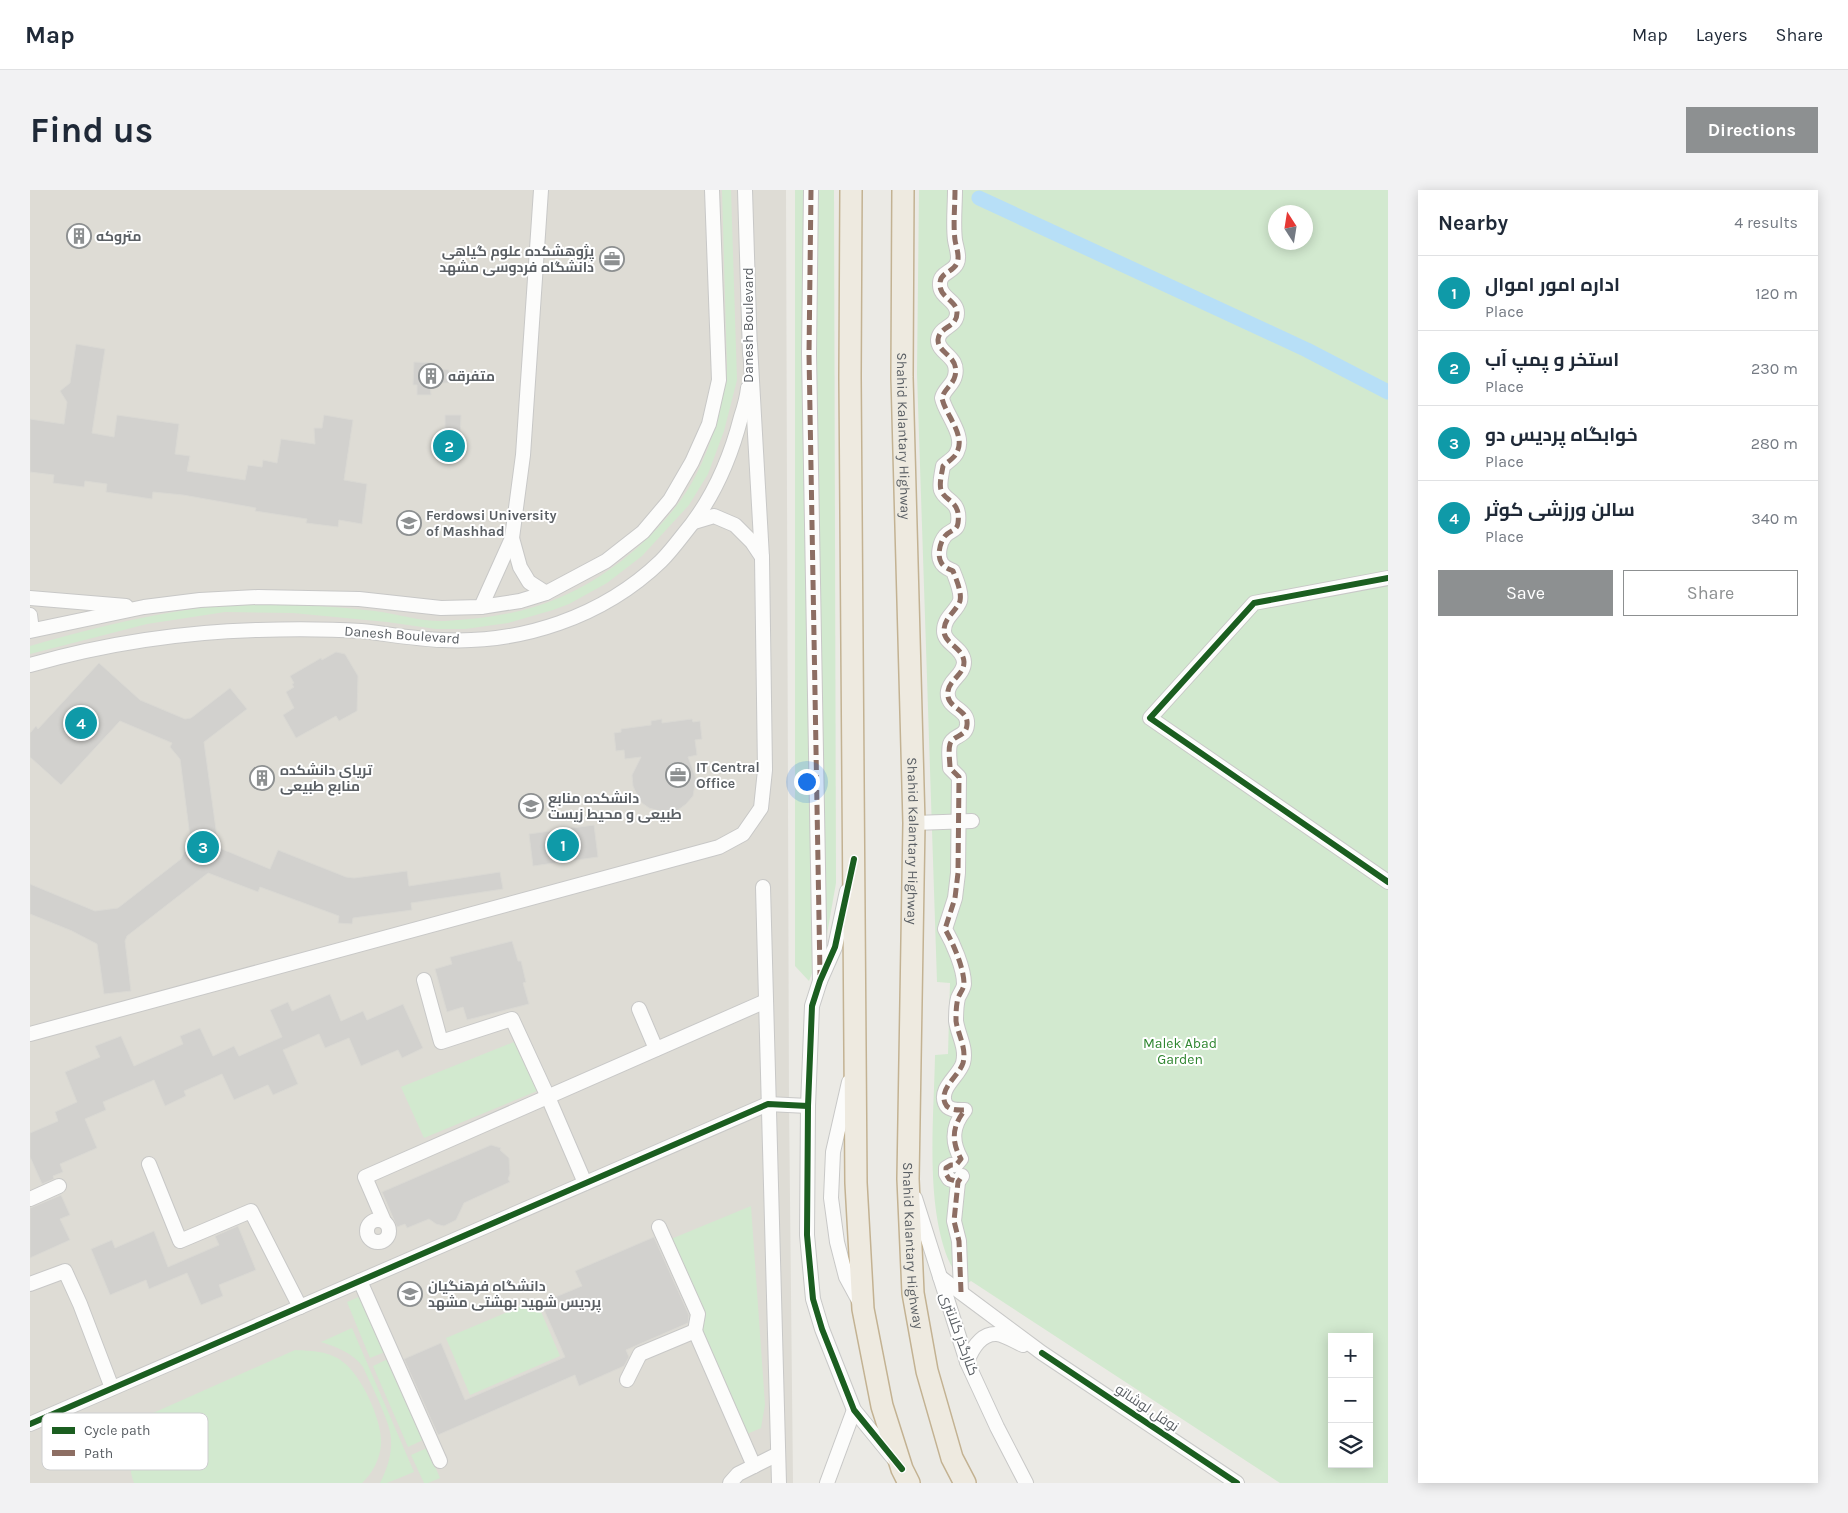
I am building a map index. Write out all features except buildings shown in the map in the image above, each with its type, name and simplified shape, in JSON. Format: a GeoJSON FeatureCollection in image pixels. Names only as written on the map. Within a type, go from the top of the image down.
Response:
{"type":"FeatureCollection","features":[{"type":"Feature","properties":{"kind":"highway"},"geometry":{"type":"LineString","coordinates":[[851,190],[850,377],[856,1183],[864,1309],[882,1406],[906,1476]]}},
{"type":"Feature","properties":{"kind":"highway","name":"Shahid Kalantary Highway"},"geometry":{"type":"LineString","coordinates":[[903,190],[902,377],[914,822],[908,1179],[913,1293],[926,1371],[952,1458],[965,1483]]}},
{"type":"Feature","properties":{"kind":"street"},"geometry":{"type":"LineString","coordinates":[[481,607],[512,538],[523,455],[541,190]]}},
{"type":"Feature","properties":{"kind":"street","name":"Danesh Boulevard"},"geometry":{"type":"LineString","coordinates":[[31,630],[144,607],[200,600],[258,597],[359,599],[441,608],[481,607],[520,601],[546,593],[606,561],[642,532],[670,500],[692,462],[708,424],[719,380],[712,190]]}},
{"type":"Feature","properties":{"kind":"street","name":"Danesh Boulevard"},"geometry":{"type":"LineString","coordinates":[[30,665],[51,659],[148,640],[204,632],[260,630],[359,631],[442,640],[485,640],[527,633],[576,618],[622,593],[661,561],[694,522],[718,484],[734,442],[747,394],[750,345],[745,190]]}},
{"type":"Feature","properties":{"kind":"street"},"geometry":{"type":"LineString","coordinates":[[811,190],[809,354],[820,981]]}},
{"type":"Feature","properties":{"kind":"street"},"geometry":{"type":"LineString","coordinates":[[955,190],[955,238],[959,258],[957,265],[952,270],[946,272],[940,279],[940,287],[943,294],[955,304],[958,312],[956,320],[940,334],[938,340],[940,346],[951,356],[955,365],[956,375],[943,393],[942,398],[958,436],[959,446],[958,452],[943,466],[940,483],[941,490],[957,507],[958,524],[956,529],[945,536],[939,552],[940,562],[953,571],[960,593],[960,600],[944,625],[944,634],[960,652],[964,660],[963,669],[953,681],[948,691],[948,700],[952,705],[962,710],[967,719],[964,734],[953,740],[950,744],[950,768],[959,777],[966,821],[955,898],[945,929],[952,941],[964,985],[956,1010],[956,1023],[964,1053],[960,1071],[948,1085],[944,1099],[946,1106],[950,1109],[966,1110],[960,1117],[954,1134],[954,1143],[961,1159],[956,1165],[951,1164],[946,1168],[946,1174],[949,1179],[960,1179],[954,1221],[959,1242],[961,1292]]}},
{"type":"Feature","properties":{"kind":"street"},"geometry":{"type":"LineString","coordinates":[[30,1034],[719,847],[743,834],[761,808],[765,770],[762,558],[750,345]]}},
{"type":"Feature","properties":{"kind":"street"},"geometry":{"type":"LineString","coordinates":[[694,522],[714,516],[735,525],[752,542],[762,558]]}},
{"type":"Feature","properties":{"kind":"street"},"geometry":{"type":"LineString","coordinates":[[512,538],[520,567],[529,582],[546,593]]}},
{"type":"Feature","properties":{"kind":"street"},"geometry":{"type":"LineString","coordinates":[[1388,578],[1254,603],[1150,718],[1388,882]]}},
{"type":"Feature","properties":{"kind":"street"},"geometry":{"type":"LineString","coordinates":[[30,598],[144,607]]}},
{"type":"Feature","properties":{"kind":"street"},"geometry":{"type":"LineString","coordinates":[[30,615],[31,630]]}},
{"type":"Feature","properties":{"kind":"street"},"geometry":{"type":"LineString","coordinates":[[914,822],[966,821]]}},
{"type":"Feature","properties":{"kind":"street"},"geometry":{"type":"LineString","coordinates":[[854,859],[835,947],[820,981],[812,1006],[808,1106],[807,1235],[813,1299],[822,1329],[854,1410],[906,1476]]}},
{"type":"Feature","properties":{"kind":"street"},"geometry":{"type":"LineString","coordinates":[[763,887],[779,1483]]}},
{"type":"Feature","properties":{"kind":"street"},"geometry":{"type":"LineString","coordinates":[[424,980],[441,1042],[512,1019],[548,1096],[585,1183]]}},
{"type":"Feature","properties":{"kind":"street"},"geometry":{"type":"LineString","coordinates":[[384,1221],[366,1177],[766,1000]]}},
{"type":"Feature","properties":{"kind":"street"},"geometry":{"type":"LineString","coordinates":[[640,1009],[656,1049]]}},
{"type":"Feature","properties":{"kind":"street"},"geometry":{"type":"LineString","coordinates":[[55,1413],[768,1104],[808,1106]]}},
{"type":"Feature","properties":{"kind":"street"},"geometry":{"type":"LineString","coordinates":[[149,1164],[180,1241],[251,1211],[300,1307]]}},
{"type":"Feature","properties":{"kind":"street","name":"کنارگذر کلانتری"},"geometry":{"type":"LineString","coordinates":[[908,1179],[967,1362],[997,1427],[1026,1483]]}},
{"type":"Feature","properties":{"kind":"street"},"geometry":{"type":"LineString","coordinates":[[30,1199],[59,1186]]}},
{"type":"Feature","properties":{"kind":"street"},"geometry":{"type":"LineString","coordinates":[[659,1226],[698,1314],[695,1331],[754,1466]]}},
{"type":"Feature","properties":{"kind":"street"},"geometry":{"type":"LineString","coordinates":[[30,1284],[65,1271],[80,1304],[112,1388]]}},
{"type":"Feature","properties":{"kind":"street","name":"نوفل لوشاتو"},"geometry":{"type":"LineString","coordinates":[[940,1277],[1042,1353],[1237,1483]]}},
{"type":"Feature","properties":{"kind":"street"},"geometry":{"type":"LineString","coordinates":[[360,1281],[440,1461]]}},
{"type":"Feature","properties":{"kind":"street"},"geometry":{"type":"LineString","coordinates":[[627,1380],[640,1354],[695,1331]]}},
{"type":"Feature","properties":{"kind":"street","name":"نوفل لوشاتو"},"geometry":{"type":"LineString","coordinates":[[967,1362],[972,1348],[983,1338],[997,1334],[1042,1353]]}},
{"type":"Feature","properties":{"kind":"street"},"geometry":{"type":"LineString","coordinates":[[827,1483],[854,1410]]}},
{"type":"Feature","properties":{"kind":"street"},"geometry":{"type":"LineString","coordinates":[[30,1424],[42,1419]]}},
{"type":"Feature","properties":{"kind":"street"},"geometry":{"type":"LineString","coordinates":[[730,1483],[738,1474],[778,1454]]}},
{"type":"Feature","properties":{"kind":"shaded area"},"geometry":{"type":"Polygon","coordinates":[[[30,190],[786,190],[789,1104],[793,1483],[30,1483],[30,190]]]}},
{"type":"Feature","properties":{"kind":"green space"},"geometry":{"type":"Polygon","coordinates":[[[722,190],[731,190],[737,380],[724,431],[708,474],[689,505],[642,556],[607,583],[569,604],[553,610],[508,623],[465,629],[436,629],[387,622],[293,613],[225,612],[147,624],[30,654],[30,646],[88,630],[166,613],[226,605],[324,606],[375,611],[436,621],[489,617],[547,603],[581,588],[600,576],[638,547],[671,512],[685,494],[696,475],[712,436],[720,409],[727,367],[722,190]]]}},
{"type":"Feature","properties":{"kind":"green space"},"geometry":{"type":"Polygon","coordinates":[[[795,190],[834,190],[836,883],[827,934],[809,981],[795,966],[795,190]]]}},
{"type":"Feature","properties":{"kind":"green space","name":"Malek Abad Garden"},"geometry":{"type":"Polygon","coordinates":[[[919,190],[1388,190],[1388,1483],[1280,1483],[971,1281],[963,1286],[948,1259],[936,1211],[932,1158],[935,1055],[948,1054],[950,983],[937,982],[917,374],[919,190]]]}},
{"type":"Feature","properties":{"kind":"green space"},"geometry":{"type":"Polygon","coordinates":[[[514,1042],[537,1091],[424,1138],[401,1087],[514,1042]]]}},
{"type":"Feature","properties":{"kind":"green space"},"geometry":{"type":"Polygon","coordinates":[[[751,1206],[765,1405],[761,1428],[747,1434],[702,1332],[705,1315],[671,1239],[751,1206]]]}},
{"type":"Feature","properties":{"kind":"green space"},"geometry":{"type":"Polygon","coordinates":[[[361,1296],[385,1352],[370,1358],[347,1302],[361,1296]]]}},
{"type":"Feature","properties":{"kind":"green space"},"geometry":{"type":"Polygon","coordinates":[[[536,1300],[560,1356],[470,1395],[446,1338],[536,1300]]]}},
{"type":"Feature","properties":{"kind":"green space"},"geometry":{"type":"Polygon","coordinates":[[[352,1328],[414,1472],[387,1483],[380,1483],[390,1456],[390,1432],[384,1413],[363,1367],[350,1354],[321,1342],[352,1328]]]}},
{"type":"Feature","properties":{"kind":"green space"},"geometry":{"type":"Polygon","coordinates":[[[295,1350],[320,1352],[338,1358],[343,1362],[364,1388],[379,1424],[381,1445],[375,1466],[362,1483],[134,1483],[131,1470],[208,1470],[208,1413],[153,1413],[295,1350]]]}},
{"type":"Feature","properties":{"kind":"green space"},"geometry":{"type":"Polygon","coordinates":[[[388,1359],[423,1440],[408,1447],[373,1366],[388,1359]]]}},
{"type":"Feature","properties":{"kind":"green space"},"geometry":{"type":"Polygon","coordinates":[[[427,1448],[440,1478],[424,1483],[411,1455],[427,1448]]]}},
{"type":"Feature","properties":{"kind":"waterway"},"geometry":{"type":"LineString","coordinates":[[979,198],[1307,350],[1388,392]]}},
{"type":"Feature","properties":{"kind":"marked path"},"geometry":{"type":"LineString","coordinates":[[811,190],[809,354],[820,975]]}},
{"type":"Feature","properties":{"kind":"marked path"},"geometry":{"type":"LineString","coordinates":[[955,190],[954,228],[958,260],[953,269],[942,277],[940,285],[943,293],[954,305],[957,313],[954,322],[941,332],[938,340],[941,349],[952,360],[956,369],[954,379],[942,398],[959,439],[956,454],[943,466],[940,484],[943,494],[955,506],[958,515],[956,528],[945,536],[939,556],[943,565],[953,571],[960,594],[960,601],[948,618],[944,631],[947,639],[963,657],[964,662],[962,670],[949,687],[948,697],[950,702],[967,719],[966,729],[952,741],[949,747],[950,768],[959,777],[958,873],[955,898],[945,929],[955,948],[964,978],[963,989],[956,1007],[956,1021],[964,1057],[961,1068],[947,1087],[944,1098],[946,1106],[965,1110],[957,1122],[954,1134],[954,1140],[961,1159],[956,1165],[946,1168],[946,1174],[949,1179],[958,1182]]}},
{"type":"Feature","properties":{"kind":"marked path"},"geometry":{"type":"LineString","coordinates":[[961,1292],[959,1241],[954,1221],[958,1182],[962,1176]]}},
{"type":"Feature","properties":{"kind":"cycle path"},"geometry":{"type":"LineString","coordinates":[[1388,578],[1254,603],[1150,718],[1388,882]]}},
{"type":"Feature","properties":{"kind":"cycle path"},"geometry":{"type":"LineString","coordinates":[[854,859],[835,947],[820,981],[812,1006],[808,1106],[807,1235],[813,1299],[822,1329],[854,1410],[902,1469]]}},
{"type":"Feature","properties":{"kind":"cycle path"},"geometry":{"type":"LineString","coordinates":[[55,1413],[768,1104],[808,1106]]}},
{"type":"Feature","properties":{"kind":"cycle path"},"geometry":{"type":"LineString","coordinates":[[1042,1353],[1237,1483]]}},
{"type":"Feature","properties":{"kind":"cycle path"},"geometry":{"type":"LineString","coordinates":[[30,1424],[42,1419]]}},
{"type":"Feature","properties":{"kind":"place","name":"متروکه"},"geometry":{"type":"Point","coordinates":[79,236]}},
{"type":"Feature","properties":{"kind":"place","name":"پژوهشکده علوم گیاهی دانشگاه فردوسی مشهد"},"geometry":{"type":"Point","coordinates":[612,259]}},
{"type":"Feature","properties":{"kind":"place","name":"متفرقه"},"geometry":{"type":"Point","coordinates":[431,376]}},
{"type":"Feature","properties":{"kind":"place","name":"استخر و پمپ آب"},"geometry":{"type":"Point","coordinates":[449,446]}},
{"type":"Feature","properties":{"kind":"place","name":"Ferdowsi University of Mashhad"},"geometry":{"type":"Point","coordinates":[409,523]}},
{"type":"Feature","properties":{"kind":"place","name":"سالن ورزشی کوثر"},"geometry":{"type":"Point","coordinates":[81,723]}},
{"type":"Feature","properties":{"kind":"place","name":"IT Central Office"},"geometry":{"type":"Point","coordinates":[678,775]}},
{"type":"Feature","properties":{"kind":"place","name":"تریای دانشکده منابع طبیعی"},"geometry":{"type":"Point","coordinates":[262,778]}},
{"type":"Feature","properties":{"kind":"place","name":"دانشکده منابع طبیعی و محیط زیست"},"geometry":{"type":"Point","coordinates":[531,806]}},
{"type":"Feature","properties":{"kind":"place","name":"اداره امور اموال"},"geometry":{"type":"Point","coordinates":[563,845]}},
{"type":"Feature","properties":{"kind":"place","name":"خوابگاه پردیس دو"},"geometry":{"type":"Point","coordinates":[203,847]}},
{"type":"Feature","properties":{"kind":"place","name":"دانشگاه فرهنگیان پردیس شهید بهشتی مشهد"},"geometry":{"type":"Point","coordinates":[410,1294]}}]}
